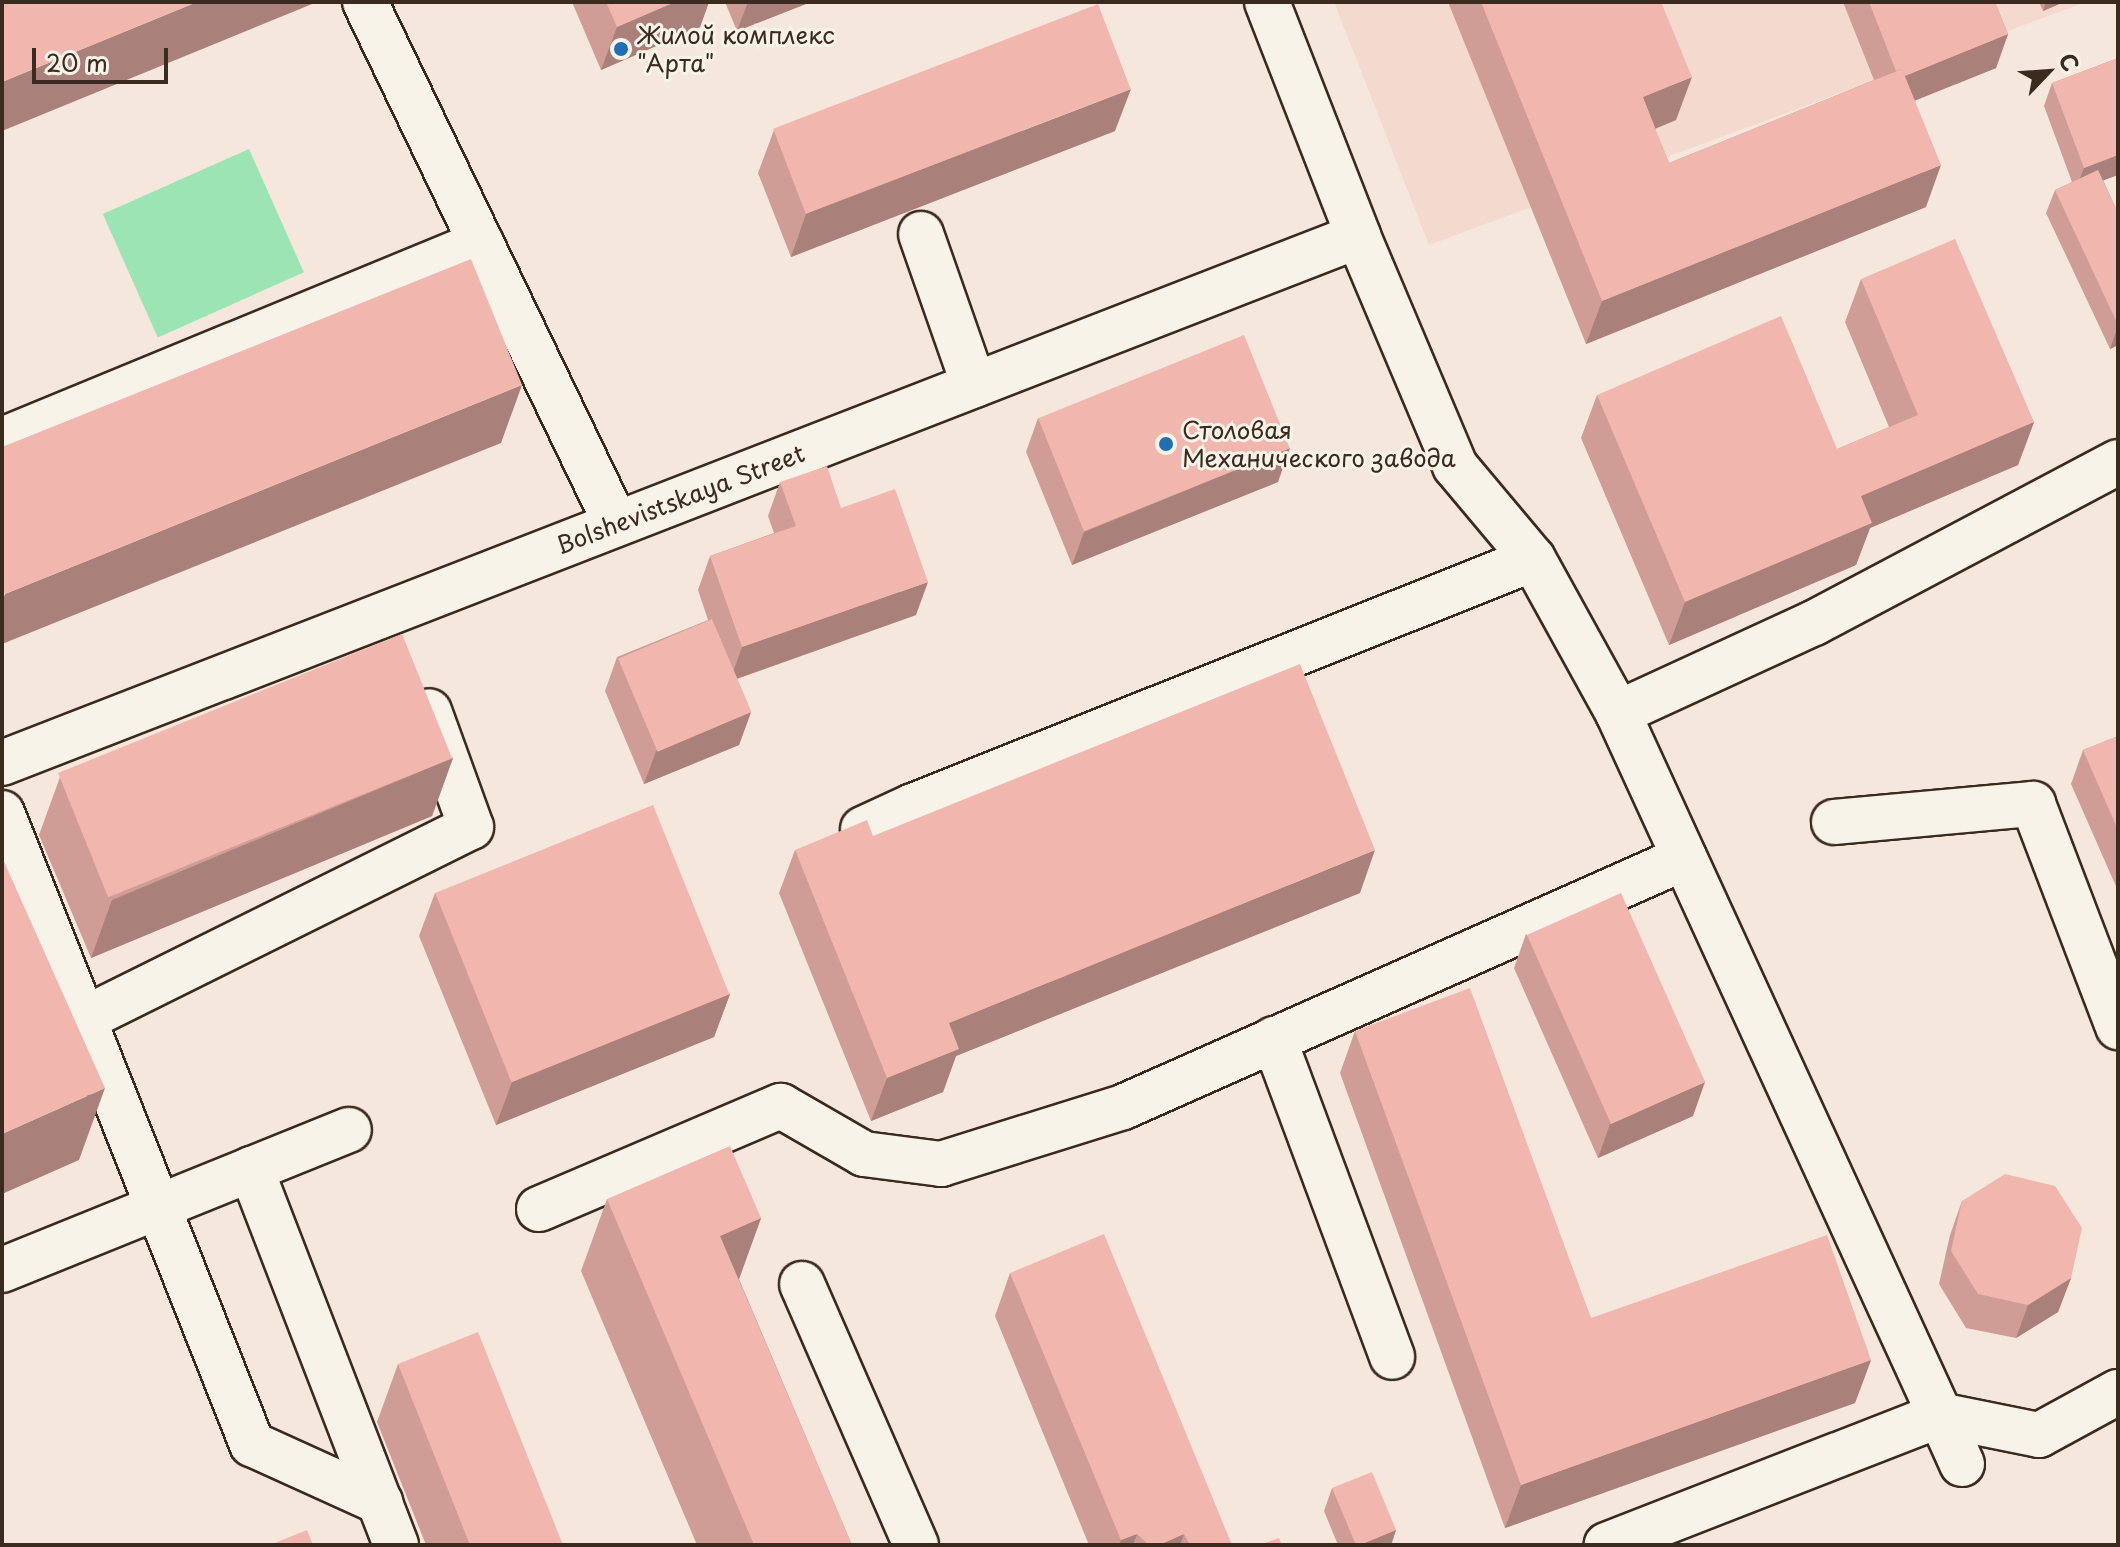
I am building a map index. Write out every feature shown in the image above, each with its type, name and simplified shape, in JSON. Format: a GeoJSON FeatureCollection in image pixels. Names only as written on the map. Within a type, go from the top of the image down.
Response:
{"type":"FeatureCollection","features":[{"type":"Feature","properties":{"kind":"street"},"geometry":{"type":"LineString","coordinates":[[365,2],[616,524]]}},
{"type":"Feature","properties":{"kind":"street"},"geometry":{"type":"LineString","coordinates":[[1267,2],[1358,236],[1455,466],[1533,559],[1618,713],[1962,1464]]}},
{"type":"Feature","properties":{"kind":"street"},"geometry":{"type":"LineString","coordinates":[[921,234],[974,385]]}},
{"type":"Feature","properties":{"kind":"street","name":"Bolshevistskaya Street"},"geometry":{"type":"LineString","coordinates":[[2,763],[1358,236]]}},
{"type":"Feature","properties":{"kind":"street"},"geometry":{"type":"LineString","coordinates":[[2,440],[481,243]]}},
{"type":"Feature","properties":{"kind":"street"},"geometry":{"type":"LineString","coordinates":[[1618,713],[1814,623],[2118,462]]}},
{"type":"Feature","properties":{"kind":"street"},"geometry":{"type":"LineString","coordinates":[[863,829],[928,800],[1533,559]]}},
{"type":"Feature","properties":{"kind":"street"},"geometry":{"type":"LineString","coordinates":[[84,1019],[471,827],[393,611]]}},
{"type":"Feature","properties":{"kind":"street"},"geometry":{"type":"LineString","coordinates":[[1834,822],[2033,804],[2118,1027]]}},
{"type":"Feature","properties":{"kind":"street"},"geometry":{"type":"LineString","coordinates":[[2,813],[252,1444],[380,1502]]}},
{"type":"Feature","properties":{"kind":"street"},"geometry":{"type":"LineString","coordinates":[[539,1209],[781,1106],[864,1154],[941,1164],[1123,1107],[1684,858]]}},
{"type":"Feature","properties":{"kind":"street"},"geometry":{"type":"LineString","coordinates":[[1274,1039],[1392,1357]]}},
{"type":"Feature","properties":{"kind":"street"},"geometry":{"type":"LineString","coordinates":[[2,1270],[349,1130]]}},
{"type":"Feature","properties":{"kind":"street"},"geometry":{"type":"LineString","coordinates":[[251,1169],[396,1545]]}},
{"type":"Feature","properties":{"kind":"street"},"geometry":{"type":"LineString","coordinates":[[802,1284],[916,1545]]}},
{"type":"Feature","properties":{"kind":"street"},"geometry":{"type":"LineString","coordinates":[[1606,1545],[1940,1415],[2039,1435],[2118,1392]]}},
{"type":"Feature","properties":{"kind":"shaded area"},"geometry":{"type":"Polygon","coordinates":[[[1334,2],[2086,2],[1429,245],[1334,2]]]}},
{"type":"Feature","properties":{"kind":"green space"},"geometry":{"type":"Polygon","coordinates":[[[249,149],[304,272],[158,337],[103,214],[249,149]]]}},
{"type":"Feature","properties":{"kind":"building"},"geometry":{"type":"Polygon","coordinates":[[[2,2],[197,2],[2,82],[2,2]]]}},
{"type":"Feature","properties":{"kind":"building"},"geometry":{"type":"Polygon","coordinates":[[[606,2],[675,2],[617,27],[606,2]]]}},
{"type":"Feature","properties":{"kind":"building"},"geometry":{"type":"Polygon","coordinates":[[[1481,2],[1661,2],[1692,77],[1643,97],[1669,163],[1902,69],[1941,165],[1602,301],[1481,2]]]}},
{"type":"Feature","properties":{"kind":"building"},"geometry":{"type":"Polygon","coordinates":[[[1869,2],[1995,2],[2008,34],[1905,76],[1902,69],[1896,71],[1869,2]]]}},
{"type":"Feature","properties":{"kind":"building"},"geometry":{"type":"Polygon","coordinates":[[[1098,4],[1131,89],[806,214],[773,129],[1098,4]]]}},
{"type":"Feature","properties":{"kind":"building"},"geometry":{"type":"Polygon","coordinates":[[[2118,58],[2118,155],[2084,168],[2052,83],[2118,58]]]}},
{"type":"Feature","properties":{"kind":"building"},"geometry":{"type":"Polygon","coordinates":[[[2098,170],[2118,213],[2118,325],[2055,190],[2098,170]]]}},
{"type":"Feature","properties":{"kind":"building"},"geometry":{"type":"Polygon","coordinates":[[[1955,239],[2034,422],[1861,496],[1872,523],[1685,602],[1597,395],[1781,316],[1837,449],[1918,415],[1861,279],[1955,239]]]}},
{"type":"Feature","properties":{"kind":"building"},"geometry":{"type":"Polygon","coordinates":[[[471,259],[522,385],[5,594],[2,587],[2,447],[471,259]]]}},
{"type":"Feature","properties":{"kind":"building"},"geometry":{"type":"Polygon","coordinates":[[[1244,335],[1290,448],[1084,531],[1038,418],[1244,335]]]}},
{"type":"Feature","properties":{"kind":"building"},"geometry":{"type":"Polygon","coordinates":[[[827,466],[841,508],[895,489],[928,582],[742,647],[710,556],[796,526],[780,482],[827,466]]]}},
{"type":"Feature","properties":{"kind":"building"},"geometry":{"type":"Polygon","coordinates":[[[712,619],[751,712],[658,752],[618,659],[712,619]]]}},
{"type":"Feature","properties":{"kind":"building"},"geometry":{"type":"Polygon","coordinates":[[[402,634],[452,758],[108,897],[58,773],[402,634]]]}},
{"type":"Feature","properties":{"kind":"building"},"geometry":{"type":"Polygon","coordinates":[[[1300,664],[1375,850],[949,1023],[959,1049],[887,1078],[795,850],[867,820],[873,836],[1300,664]]]}},
{"type":"Feature","properties":{"kind":"building"},"geometry":{"type":"Polygon","coordinates":[[[2118,736],[2118,830],[2083,750],[2118,736]]]}},
{"type":"Feature","properties":{"kind":"building"},"geometry":{"type":"Polygon","coordinates":[[[653,805],[729,994],[512,1082],[435,893],[653,805]]]}},
{"type":"Feature","properties":{"kind":"building"},"geometry":{"type":"Polygon","coordinates":[[[2,857],[105,1088],[2,1134],[2,857]]]}},
{"type":"Feature","properties":{"kind":"building"},"geometry":{"type":"Polygon","coordinates":[[[1621,893],[1705,1082],[1611,1124],[1527,935],[1621,893]]]}},
{"type":"Feature","properties":{"kind":"building"},"geometry":{"type":"Polygon","coordinates":[[[1470,988],[1591,1318],[1827,1235],[1871,1360],[1521,1485],[1355,1031],[1470,988]]]}},
{"type":"Feature","properties":{"kind":"building"},"geometry":{"type":"Polygon","coordinates":[[[730,1146],[761,1218],[720,1236],[852,1545],[754,1545],[607,1199],[730,1146]]]}},
{"type":"Feature","properties":{"kind":"building"},"geometry":{"type":"Polygon","coordinates":[[[2005,1174],[2055,1186],[2082,1228],[2071,1278],[2028,1305],[1978,1294],[1951,1251],[1962,1201],[2005,1174]]]}},
{"type":"Feature","properties":{"kind":"building"},"geometry":{"type":"Polygon","coordinates":[[[1104,1234],[1232,1545],[1190,1545],[1184,1534],[1159,1545],[1149,1545],[1137,1534],[1121,1540],[1010,1273],[1104,1234]]]}},
{"type":"Feature","properties":{"kind":"building"},"geometry":{"type":"Polygon","coordinates":[[[478,1332],[563,1545],[470,1545],[398,1364],[478,1332]]]}},
{"type":"Feature","properties":{"kind":"building"},"geometry":{"type":"Polygon","coordinates":[[[1372,1472],[1396,1530],[1356,1545],[1332,1488],[1372,1472]]]}},
{"type":"Feature","properties":{"kind":"building"},"geometry":{"type":"Polygon","coordinates":[[[307,1530],[313,1545],[270,1545],[307,1530]]]}},
{"type":"Feature","properties":{"kind":"building"},"geometry":{"type":"Polygon","coordinates":[[[1279,1538],[1282,1545],[1259,1545],[1279,1538]]]}},
{"type":"Feature","properties":{"kind":"place","name":"Жилой комплекс \"Арта\""},"geometry":{"type":"Point","coordinates":[621,49]}},
{"type":"Feature","properties":{"kind":"place","name":"Столовая Механического завода"},"geometry":{"type":"Point","coordinates":[1166,444]}}]}
